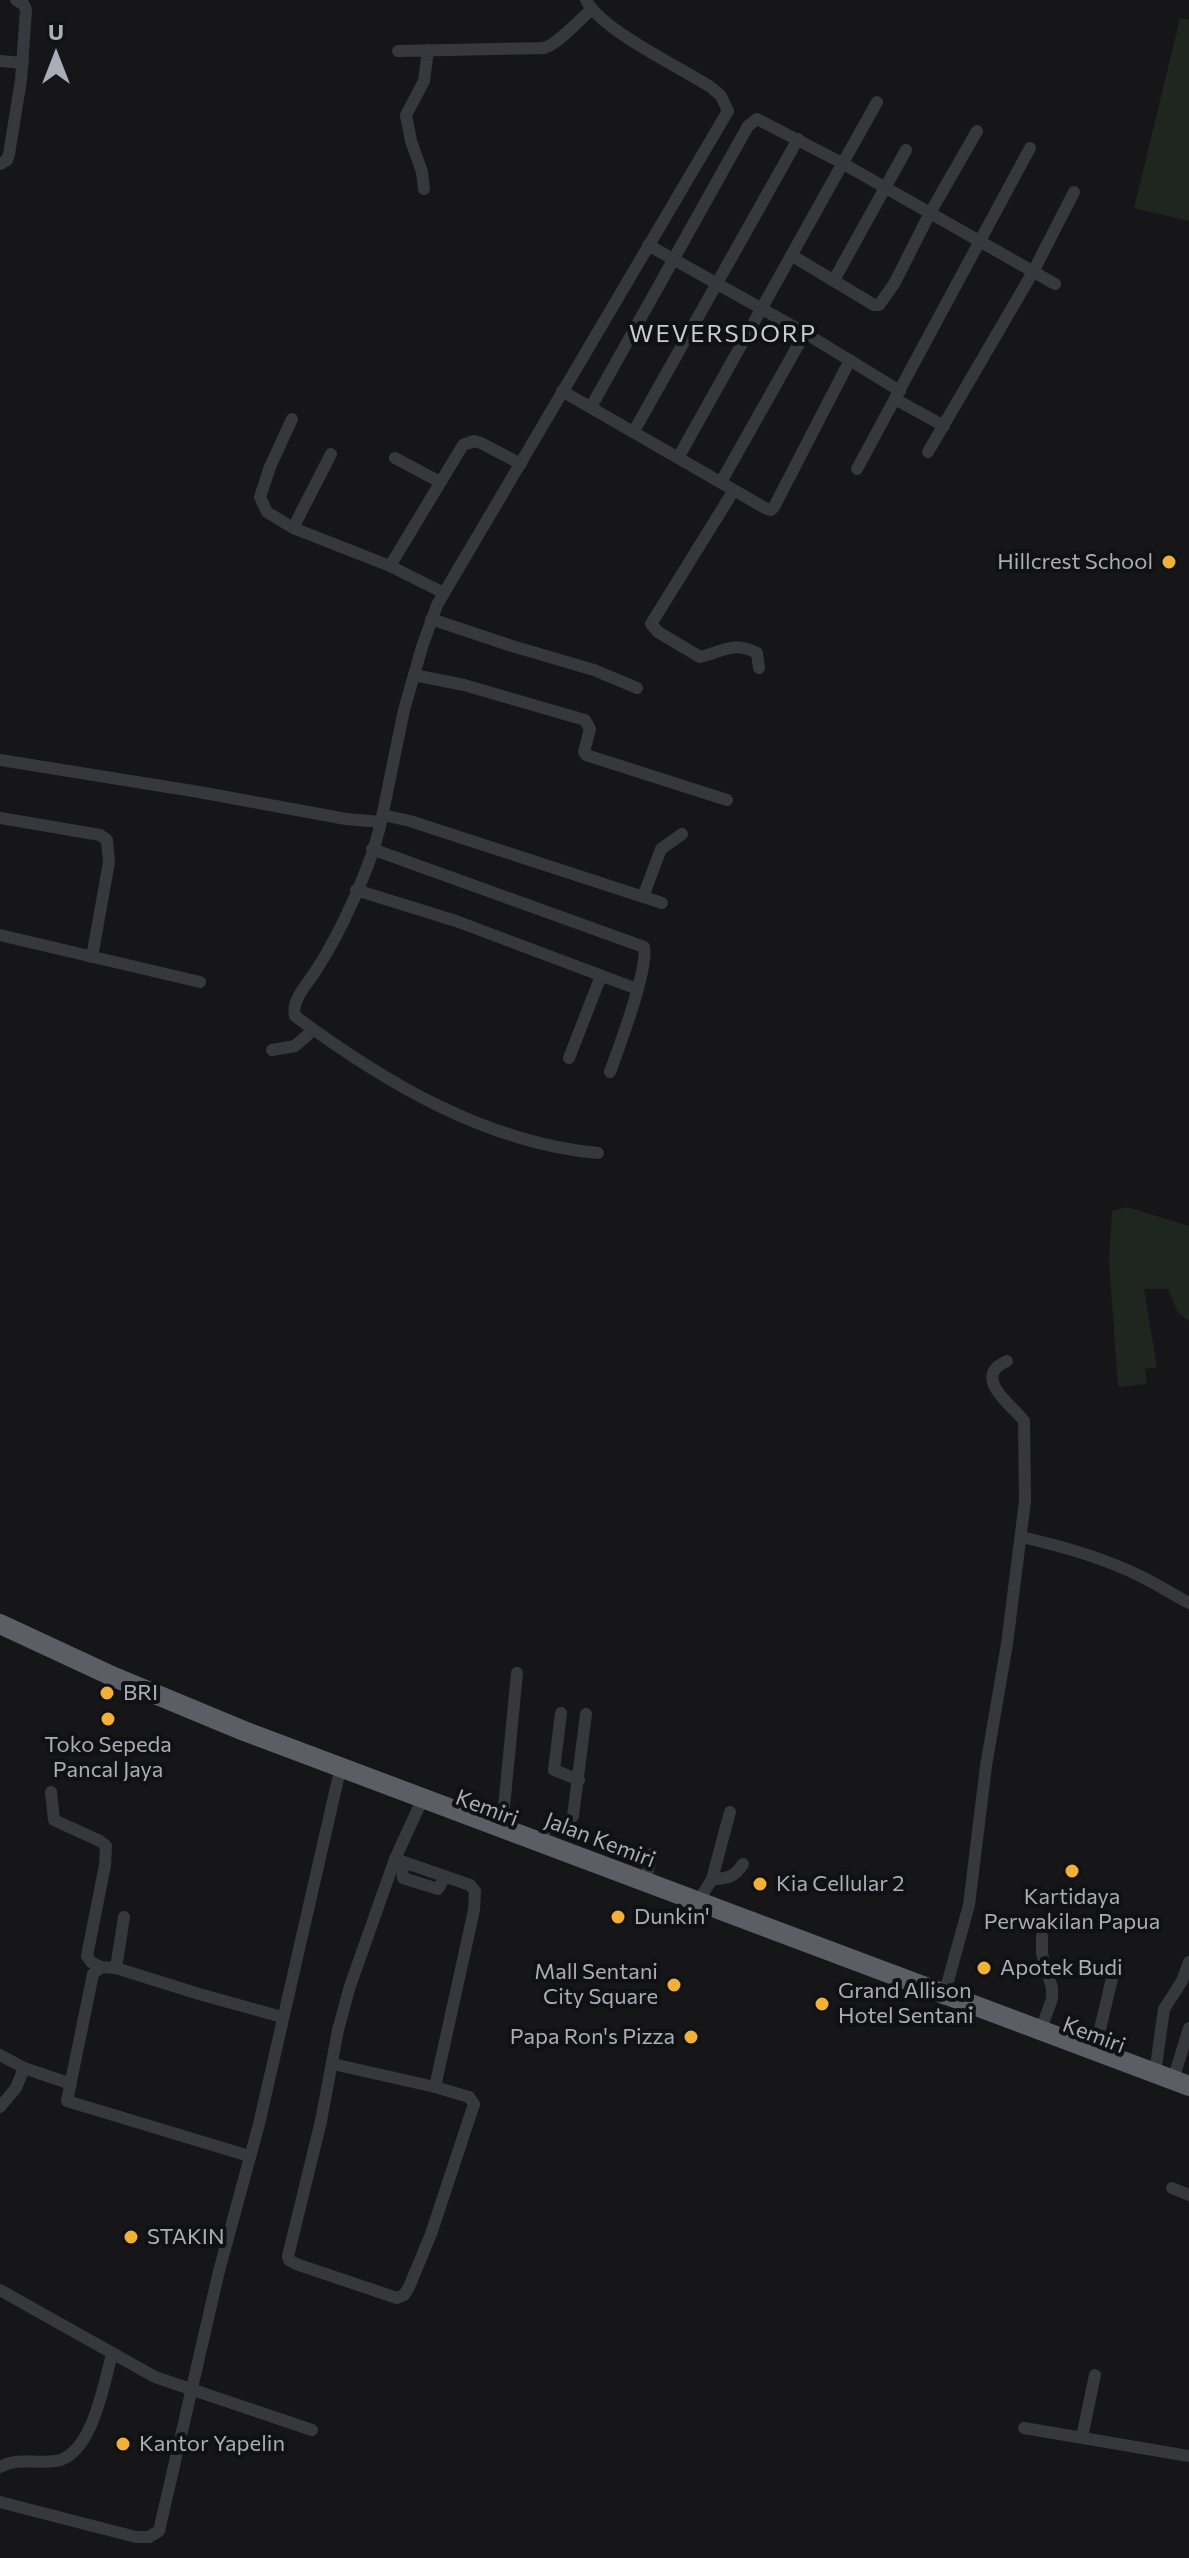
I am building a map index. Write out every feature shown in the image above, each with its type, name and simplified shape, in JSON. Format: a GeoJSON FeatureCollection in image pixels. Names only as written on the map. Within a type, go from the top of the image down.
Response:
{"type":"FeatureCollection","features":[{"type":"Feature","properties":{"kind":"highway","name":"Jalan Kemiri"},"geometry":{"type":"LineString","coordinates":[[0,1624],[147,1692],[420,1803],[502,1828],[943,1999],[1041,2029],[1161,2077],[1189,2096]]}},
{"type":"Feature","properties":{"kind":"highway","name":"Kemiri"},"geometry":{"type":"LineString","coordinates":[[0,1637],[143,1701],[338,1779],[420,1803],[943,1999],[1161,2077]]}},
{"type":"Feature","properties":{"kind":"street"},"geometry":{"type":"LineString","coordinates":[[0,164],[9,154],[23,63],[26,10],[16,0]]}},
{"type":"Feature","properties":{"kind":"street"},"geometry":{"type":"LineString","coordinates":[[398,51],[544,48],[557,42],[588,3],[617,30],[712,88],[721,96],[728,111],[431,619],[398,733],[382,818],[372,849],[346,916],[294,1007],[295,1016],[313,1030],[384,1076],[445,1109],[556,1148],[598,1153]]}},
{"type":"Feature","properties":{"kind":"street"},"geometry":{"type":"LineString","coordinates":[[424,189],[406,115],[424,81],[428,50]]}},
{"type":"Feature","properties":{"kind":"street"},"geometry":{"type":"LineString","coordinates":[[0,61],[23,63]]}},
{"type":"Feature","properties":{"kind":"street"},"geometry":{"type":"LineString","coordinates":[[678,458],[877,102]]}},
{"type":"Feature","properties":{"kind":"street"},"geometry":{"type":"LineString","coordinates":[[591,407],[752,121],[757,119],[842,163],[1055,284]]}},
{"type":"Feature","properties":{"kind":"street"},"geometry":{"type":"LineString","coordinates":[[791,255],[874,305],[879,305],[894,284],[977,131]]}},
{"type":"Feature","properties":{"kind":"street"},"geometry":{"type":"LineString","coordinates":[[634,431],[798,139]]}},
{"type":"Feature","properties":{"kind":"street"},"geometry":{"type":"LineString","coordinates":[[857,469],[1030,148]]}},
{"type":"Feature","properties":{"kind":"street"},"geometry":{"type":"LineString","coordinates":[[834,280],[906,150]]}},
{"type":"Feature","properties":{"kind":"street"},"geometry":{"type":"LineString","coordinates":[[928,452],[1033,272],[1074,192]]}},
{"type":"Feature","properties":{"kind":"street"},"geometry":{"type":"LineString","coordinates":[[648,245],[850,360],[944,426]]}},
{"type":"Feature","properties":{"kind":"street"},"geometry":{"type":"LineString","coordinates":[[721,482],[805,333]]}},
{"type":"Feature","properties":{"kind":"street"},"geometry":{"type":"LineString","coordinates":[[562,391],[771,510],[850,360]]}},
{"type":"Feature","properties":{"kind":"street"},"geometry":{"type":"LineString","coordinates":[[292,419],[260,497],[267,512],[293,528],[390,566],[444,593]]}},
{"type":"Feature","properties":{"kind":"street"},"geometry":{"type":"LineString","coordinates":[[390,566],[468,441],[481,443],[521,464]]}},
{"type":"Feature","properties":{"kind":"street"},"geometry":{"type":"LineString","coordinates":[[293,528],[331,454]]}},
{"type":"Feature","properties":{"kind":"street"},"geometry":{"type":"LineString","coordinates":[[395,458],[440,482]]}},
{"type":"Feature","properties":{"kind":"street"},"geometry":{"type":"LineString","coordinates":[[734,490],[651,624],[658,632],[700,657],[723,648],[745,647],[757,653],[759,668]]}},
{"type":"Feature","properties":{"kind":"street"},"geometry":{"type":"LineString","coordinates":[[431,619],[594,670],[637,688]]}},
{"type":"Feature","properties":{"kind":"street"},"geometry":{"type":"LineString","coordinates":[[414,675],[464,685],[585,720],[590,729],[584,752],[586,755],[727,800]]}},
{"type":"Feature","properties":{"kind":"street"},"geometry":{"type":"LineString","coordinates":[[0,760],[346,819],[410,821],[662,903]]}},
{"type":"Feature","properties":{"kind":"street"},"geometry":{"type":"LineString","coordinates":[[0,818],[105,837],[109,862],[92,957]]}},
{"type":"Feature","properties":{"kind":"street"},"geometry":{"type":"LineString","coordinates":[[643,897],[661,849],[682,834]]}},
{"type":"Feature","properties":{"kind":"street"},"geometry":{"type":"LineString","coordinates":[[372,849],[641,944],[646,951],[637,989],[610,1072]]}},
{"type":"Feature","properties":{"kind":"street"},"geometry":{"type":"LineString","coordinates":[[356,890],[456,921],[637,989]]}},
{"type":"Feature","properties":{"kind":"street"},"geometry":{"type":"LineString","coordinates":[[0,935],[200,982]]}},
{"type":"Feature","properties":{"kind":"street"},"geometry":{"type":"LineString","coordinates":[[569,1058],[601,976]]}},
{"type":"Feature","properties":{"kind":"street"},"geometry":{"type":"LineString","coordinates":[[272,1050],[295,1046],[313,1030]]}},
{"type":"Feature","properties":{"kind":"street"},"geometry":{"type":"LineString","coordinates":[[943,1999],[972,1892],[986,1766],[1021,1537],[1026,1475],[1025,1425],[997,1393],[994,1383],[998,1365],[1007,1361]]}},
{"type":"Feature","properties":{"kind":"street"},"geometry":{"type":"LineString","coordinates":[[1021,1537],[1105,1561],[1189,1603]]}},
{"type":"Feature","properties":{"kind":"street"},"geometry":{"type":"LineString","coordinates":[[502,1828],[517,1673]]}},
{"type":"Feature","properties":{"kind":"street"},"geometry":{"type":"LineString","coordinates":[[561,1713],[554,1770],[579,1780]]}},
{"type":"Feature","properties":{"kind":"street"},"geometry":{"type":"LineString","coordinates":[[538,1842],[541,1832],[573,1816],[586,1714]]}},
{"type":"Feature","properties":{"kind":"street"},"geometry":{"type":"LineString","coordinates":[[0,2502],[136,2537],[159,2531],[338,1779]]}},
{"type":"Feature","properties":{"kind":"street"},"geometry":{"type":"LineString","coordinates":[[51,1792],[54,1820],[106,1846],[87,1956],[91,1962],[282,2017]]}},
{"type":"Feature","properties":{"kind":"street"},"geometry":{"type":"LineString","coordinates":[[333,2064],[435,2087],[469,2097],[474,2104],[431,2234],[409,2287],[404,2295],[397,2298],[289,2260],[288,2256],[350,1986],[420,1803]]}},
{"type":"Feature","properties":{"kind":"street"},"geometry":{"type":"LineString","coordinates":[[698,1902],[712,1879],[730,1812]]}},
{"type":"Feature","properties":{"kind":"street"},"geometry":{"type":"LineString","coordinates":[[645,1882],[652,1854]]}},
{"type":"Feature","properties":{"kind":"street"},"geometry":{"type":"LineString","coordinates":[[399,1860],[470,1885],[475,1891],[476,1901],[435,2087]]}},
{"type":"Feature","properties":{"kind":"street"},"geometry":{"type":"LineString","coordinates":[[712,1879],[730,1877],[743,1864]]}},
{"type":"Feature","properties":{"kind":"street"},"geometry":{"type":"LineString","coordinates":[[116,1968],[124,1917]]}},
{"type":"Feature","properties":{"kind":"street"},"geometry":{"type":"LineString","coordinates":[[1041,2029],[1052,1999],[1042,1954],[1042,1936]]}},
{"type":"Feature","properties":{"kind":"street"},"geometry":{"type":"LineString","coordinates":[[1161,2077],[1164,2009],[1182,1981],[1189,1962]]}},
{"type":"Feature","properties":{"kind":"street"},"geometry":{"type":"LineString","coordinates":[[1095,2050],[1115,1966]]}},
{"type":"Feature","properties":{"kind":"street"},"geometry":{"type":"LineString","coordinates":[[101,1967],[93,1974],[67,2101],[249,2156]]}},
{"type":"Feature","properties":{"kind":"street"},"geometry":{"type":"LineString","coordinates":[[1161,2077],[1189,2028]]}},
{"type":"Feature","properties":{"kind":"street"},"geometry":{"type":"LineString","coordinates":[[0,2055],[24,2068],[71,2084]]}},
{"type":"Feature","properties":{"kind":"street"},"geometry":{"type":"LineString","coordinates":[[0,2107],[16,2088],[24,2068]]}},
{"type":"Feature","properties":{"kind":"street"},"geometry":{"type":"LineString","coordinates":[[1172,2188],[1189,2195]]}},
{"type":"Feature","properties":{"kind":"street"},"geometry":{"type":"LineString","coordinates":[[0,2290],[155,2377],[312,2430]]}},
{"type":"Feature","properties":{"kind":"street"},"geometry":{"type":"LineString","coordinates":[[0,2467],[22,2460],[57,2461],[80,2446],[97,2406],[112,2354]]}},
{"type":"Feature","properties":{"kind":"street"},"geometry":{"type":"LineString","coordinates":[[1082,2437],[1095,2375]]}},
{"type":"Feature","properties":{"kind":"street"},"geometry":{"type":"LineString","coordinates":[[1024,2428],[1189,2456]]}},
{"type":"Feature","properties":{"kind":"shaded area"},"geometry":{"type":"Polygon","coordinates":[[[1180,18],[1189,20],[1189,221],[1134,208],[1180,18]]]}},
{"type":"Feature","properties":{"kind":"shaded area"},"geometry":{"type":"Polygon","coordinates":[[[1127,1207],[1189,1226],[1189,1321],[1178,1313],[1168,1289],[1144,1289],[1157,1367],[1145,1369],[1147,1384],[1118,1387],[1109,1260],[1112,1211],[1127,1207]]]}},
{"type":"Feature","properties":{"kind":"place","name":"Hillcrest School"},"geometry":{"type":"Point","coordinates":[1169,562]}},
{"type":"Feature","properties":{"kind":"place","name":"BRI"},"geometry":{"type":"Point","coordinates":[107,1693]}},
{"type":"Feature","properties":{"kind":"place","name":"Toko Sepeda Pancal Jaya"},"geometry":{"type":"Point","coordinates":[108,1719]}},
{"type":"Feature","properties":{"kind":"place","name":"Kartidaya Perwakilan Papua"},"geometry":{"type":"Point","coordinates":[1072,1871]}},
{"type":"Feature","properties":{"kind":"place","name":"Kia Cellular 2"},"geometry":{"type":"Point","coordinates":[760,1884]}},
{"type":"Feature","properties":{"kind":"place","name":"Dunkin'"},"geometry":{"type":"Point","coordinates":[618,1917]}},
{"type":"Feature","properties":{"kind":"place","name":"Apotek Budi"},"geometry":{"type":"Point","coordinates":[984,1968]}},
{"type":"Feature","properties":{"kind":"place","name":"Mall Sentani City Square"},"geometry":{"type":"Point","coordinates":[674,1985]}},
{"type":"Feature","properties":{"kind":"place","name":"Grand Allison Hotel Sentani"},"geometry":{"type":"Point","coordinates":[822,2004]}},
{"type":"Feature","properties":{"kind":"place","name":"Papa Ron's Pizza"},"geometry":{"type":"Point","coordinates":[691,2037]}},
{"type":"Feature","properties":{"kind":"place","name":"STAKIN"},"geometry":{"type":"Point","coordinates":[131,2237]}},
{"type":"Feature","properties":{"kind":"place","name":"Kantor Yapelin"},"geometry":{"type":"Point","coordinates":[123,2444]}},
{"type":"Feature","properties":{"kind":"district","name":"WEVERSDORP"},"geometry":{"type":"Point","coordinates":[723,334]}}]}
